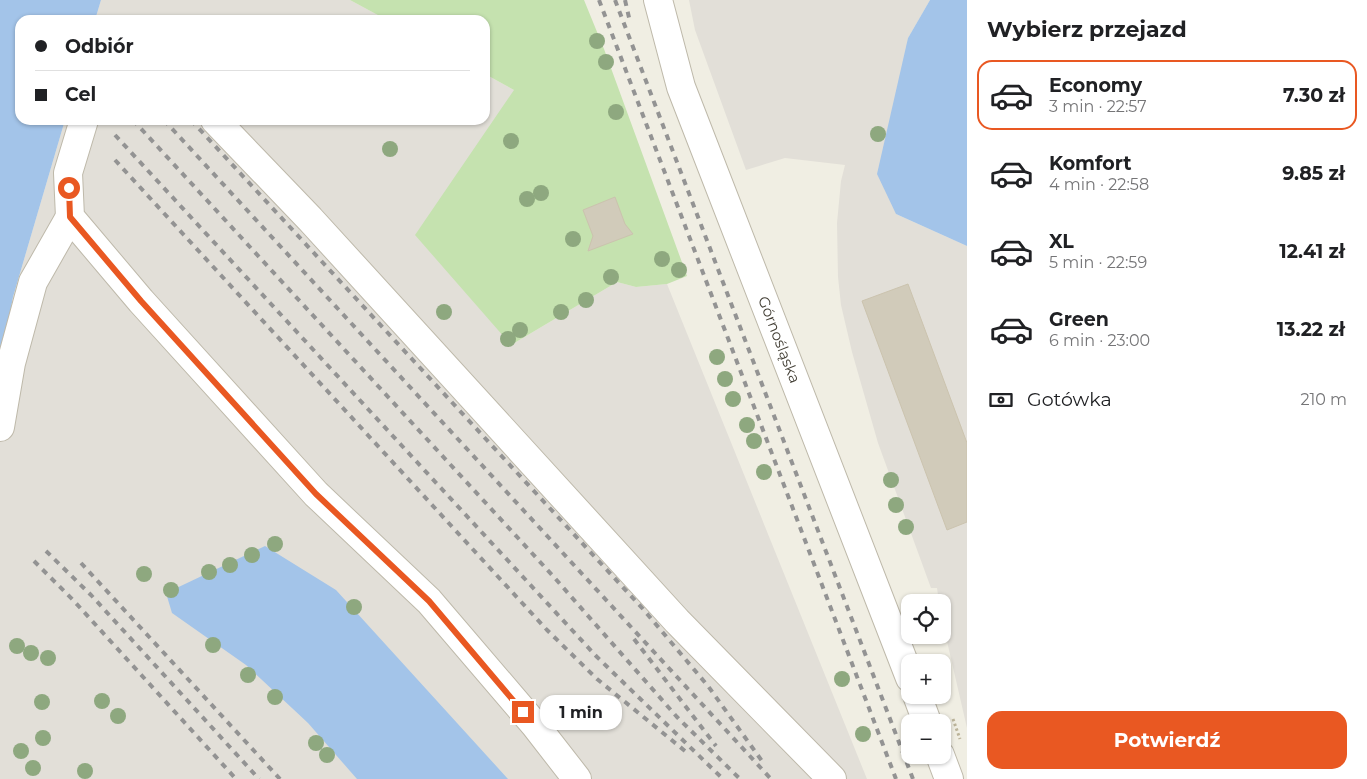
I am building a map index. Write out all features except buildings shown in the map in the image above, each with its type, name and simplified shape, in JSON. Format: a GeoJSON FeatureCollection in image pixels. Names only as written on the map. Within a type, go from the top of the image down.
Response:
{"type":"FeatureCollection","features":[{"type":"Feature","properties":{"kind":"lane","name":"Górnośląska"},"geometry":{"type":"LineString","coordinates":[[658,0],[681,87],[901,655]]}},
{"type":"Feature","properties":{"kind":"lane"},"geometry":{"type":"LineString","coordinates":[[0,426],[11,363],[33,282],[70,217],[68,173],[82,125]]}},
{"type":"Feature","properties":{"kind":"lane"},"geometry":{"type":"LineString","coordinates":[[220,125],[310,218],[677,621],[832,779]]}},
{"type":"Feature","properties":{"kind":"lane"},"geometry":{"type":"LineString","coordinates":[[70,217],[141,301],[316,494],[429,601],[535,725],[577,779]]}},
{"type":"Feature","properties":{"kind":"lane"},"geometry":{"type":"LineString","coordinates":[[926,704],[935,714]]}},
{"type":"Feature","properties":{"kind":"lane"},"geometry":{"type":"LineString","coordinates":[[949,779],[952,751]]}},
{"type":"Feature","properties":{"kind":"shaded area"},"geometry":{"type":"Polygon","coordinates":[[[101,0],[350,0],[378,15],[96,15],[101,0]]]}},
{"type":"Feature","properties":{"kind":"shaded area"},"geometry":{"type":"Polygon","coordinates":[[[689,0],[930,0],[908,38],[896,214],[967,246],[967,728],[948,644],[951,644],[951,594],[938,594],[937,588],[931,588],[878,443],[852,352],[841,305],[838,277],[837,223],[841,181],[845,165],[785,158],[746,170],[695,30],[689,0]]]}},
{"type":"Feature","properties":{"kind":"shaded area"},"geometry":{"type":"Polygon","coordinates":[[[490,77],[514,90],[511,345],[617,282],[636,287],[667,284],[867,779],[0,779],[0,366],[13,297],[64,125],[490,125],[490,77]]]}},
{"type":"Feature","properties":{"kind":"green space"},"geometry":{"type":"Polygon","coordinates":[[[350,0],[584,0],[604,49],[687,276],[667,284],[636,287],[617,282],[511,345],[415,235],[514,90],[490,77],[490,15],[378,15],[350,0]]]}},
{"type":"Feature","properties":{"kind":"water"},"geometry":{"type":"Polygon","coordinates":[[[0,0],[101,0],[96,15],[15,15],[15,125],[64,125],[13,297],[0,366],[0,0]]]}},
{"type":"Feature","properties":{"kind":"water"},"geometry":{"type":"Polygon","coordinates":[[[930,0],[967,0],[967,246],[896,214],[877,174],[908,38],[930,0]]]}},
{"type":"Feature","properties":{"kind":"water"},"geometry":{"type":"Polygon","coordinates":[[[265,546],[336,590],[508,779],[357,779],[308,723],[246,665],[172,613],[166,593],[265,546]]]}},
{"type":"Feature","properties":{"kind":"railway"},"geometry":{"type":"LineString","coordinates":[[599,0],[896,779]]}},
{"type":"Feature","properties":{"kind":"railway"},"geometry":{"type":"LineString","coordinates":[[615,0],[913,779]]}},
{"type":"Feature","properties":{"kind":"railway"},"geometry":{"type":"LineString","coordinates":[[625,0],[630,22]]}},
{"type":"Feature","properties":{"kind":"railway"},"geometry":{"type":"LineString","coordinates":[[138,125],[553,576],[677,717],[740,779]]}},
{"type":"Feature","properties":{"kind":"railway"},"geometry":{"type":"LineString","coordinates":[[169,125],[771,779]]}},
{"type":"Feature","properties":{"kind":"railway"},"geometry":{"type":"LineString","coordinates":[[196,125],[643,609],[708,686],[762,761]]}},
{"type":"Feature","properties":{"kind":"railway"},"geometry":{"type":"LineString","coordinates":[[115,135],[596,656],[723,779]]}},
{"type":"Feature","properties":{"kind":"railway"},"geometry":{"type":"LineString","coordinates":[[115,160],[547,630],[597,679],[685,751]]}},
{"type":"Feature","properties":{"kind":"railway"},"geometry":{"type":"LineString","coordinates":[[46,551],[91,595],[259,779]]}},
{"type":"Feature","properties":{"kind":"railway"},"geometry":{"type":"LineString","coordinates":[[34,561],[74,601],[236,779]]}},
{"type":"Feature","properties":{"kind":"railway"},"geometry":{"type":"LineString","coordinates":[[81,563],[280,779]]}},
{"type":"Feature","properties":{"kind":"railway"},"geometry":{"type":"LineString","coordinates":[[634,639],[716,746]]}},
{"type":"Feature","properties":{"kind":"route"},"geometry":{"type":"LineString","coordinates":[[69,188],[70,217],[141,301],[316,494],[429,601],[523,712]]}}]}
